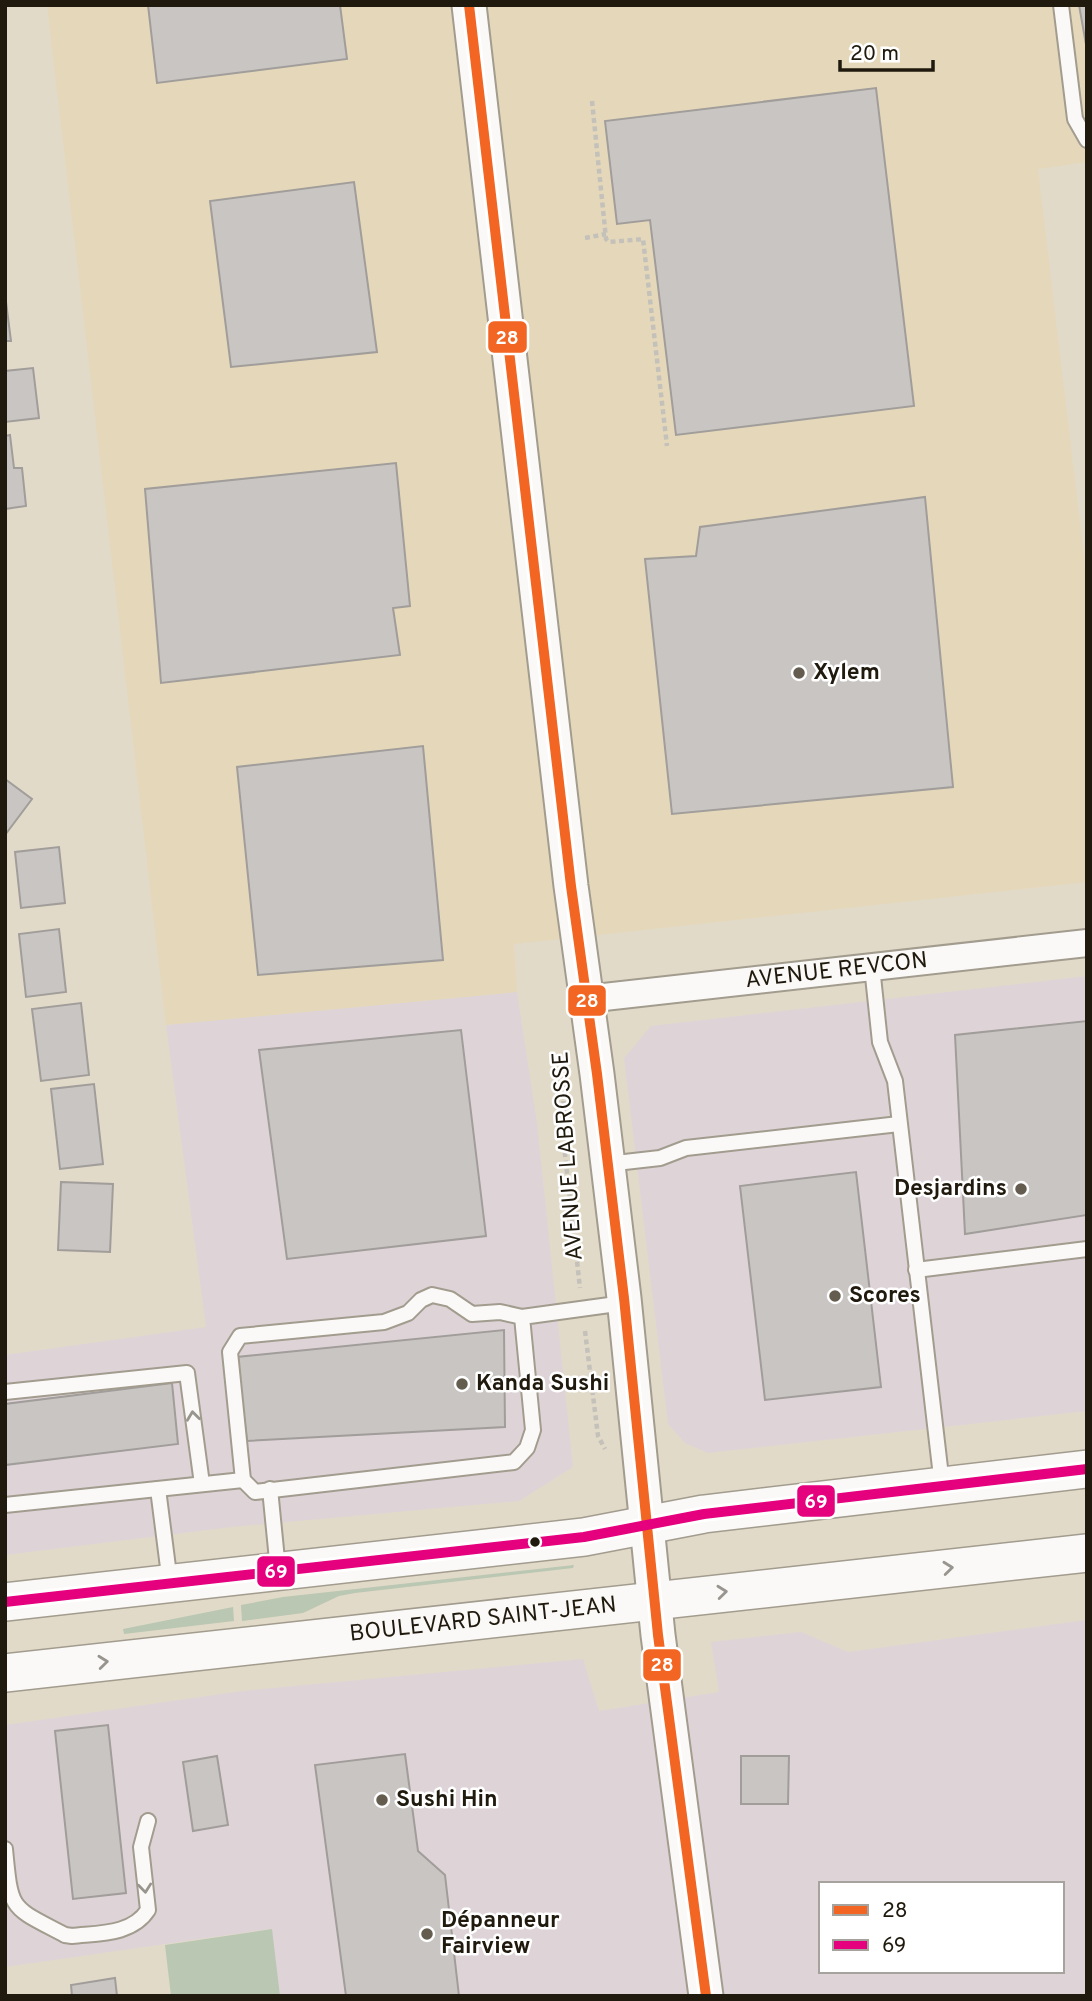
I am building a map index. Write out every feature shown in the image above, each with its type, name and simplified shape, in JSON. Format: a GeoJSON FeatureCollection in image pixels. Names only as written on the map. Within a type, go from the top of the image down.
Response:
{"type":"FeatureCollection","features":[{"type":"Feature","properties":{"kind":"main road"},"geometry":{"type":"LineString","coordinates":[[5,1602],[584,1537],[704,1514],[1087,1469]]}},
{"type":"Feature","properties":{"kind":"main road","name":"BOULEVARD SAINT-JEAN"},"geometry":{"type":"LineString","coordinates":[[5,1673],[1087,1553]]}},
{"type":"Feature","properties":{"kind":"street","name":"AVENUE LABROSSE"},"geometry":{"type":"LineString","coordinates":[[469,5],[560,793],[624,1303],[654,1600],[706,1996]]}},
{"type":"Feature","properties":{"kind":"street","name":"AVENUE REVCON"},"geometry":{"type":"LineString","coordinates":[[586,999],[1087,943]]}},
{"type":"Feature","properties":{"kind":"lane"},"geometry":{"type":"LineString","coordinates":[[1061,5],[1087,140]]}},
{"type":"Feature","properties":{"kind":"lane"},"geometry":{"type":"LineString","coordinates":[[872,967],[880,1042],[895,1081],[942,1487]]}},
{"type":"Feature","properties":{"kind":"lane"},"geometry":{"type":"LineString","coordinates":[[607,1164],[660,1158],[686,1148],[900,1124]]}},
{"type":"Feature","properties":{"kind":"lane"},"geometry":{"type":"LineString","coordinates":[[916,1270],[1087,1249]]}},
{"type":"Feature","properties":{"kind":"lane"},"geometry":{"type":"LineString","coordinates":[[522,1317],[533,1430],[527,1448],[514,1462],[255,1492],[243,1480],[230,1352],[240,1336],[384,1322],[408,1312],[421,1300],[432,1295],[450,1299],[472,1314],[500,1312],[522,1317],[624,1303]]}},
{"type":"Feature","properties":{"kind":"lane"},"geometry":{"type":"LineString","coordinates":[[5,1392],[187,1373],[202,1484]]}},
{"type":"Feature","properties":{"kind":"lane"},"geometry":{"type":"LineString","coordinates":[[5,1505],[243,1480]]}},
{"type":"Feature","properties":{"kind":"lane"},"geometry":{"type":"LineString","coordinates":[[158,1489],[170,1583]]}},
{"type":"Feature","properties":{"kind":"lane"},"geometry":{"type":"LineString","coordinates":[[270,1489],[278,1570]]}},
{"type":"Feature","properties":{"kind":"lane"},"geometry":{"type":"LineString","coordinates":[[5,1849],[9,1894],[18,1909],[65,1935],[118,1930],[143,1917],[148,1910],[141,1847],[148,1821]]}},
{"type":"Feature","properties":{"kind":"path"},"geometry":{"type":"LineString","coordinates":[[592,101],[606,234],[609,242],[643,239],[667,446]]}},
{"type":"Feature","properties":{"kind":"path"},"geometry":{"type":"LineString","coordinates":[[585,239],[606,234]]}},
{"type":"Feature","properties":{"kind":"path","name":"AVENUE LABROSSE"},"geometry":{"type":"LineString","coordinates":[[563,1081],[565,1154],[580,1288]]}},
{"type":"Feature","properties":{"kind":"path"},"geometry":{"type":"LineString","coordinates":[[584,1326],[598,1436]]}},
{"type":"Feature","properties":{"kind":"shaded area"},"geometry":{"type":"Polygon","coordinates":[[[47,5],[1087,5],[1087,162],[1038,169],[1087,582],[1087,882],[514,944],[517,992],[166,1025],[47,5]]]}},
{"type":"Feature","properties":{"kind":"shaded area"},"geometry":{"type":"Polygon","coordinates":[[[1087,976],[1087,1411],[708,1453],[685,1443],[668,1424],[624,1058],[651,1026],[1087,976]]]}},
{"type":"Feature","properties":{"kind":"shaded area"},"geometry":{"type":"Polygon","coordinates":[[[517,992],[537,1123],[573,1467],[519,1501],[232,1527],[5,1555],[5,1355],[206,1327],[166,1025],[517,992]]]}},
{"type":"Feature","properties":{"kind":"shaded area"},"geometry":{"type":"Polygon","coordinates":[[[1087,1620],[1087,1996],[279,1996],[270,1929],[5,1967],[5,1725],[242,1691],[583,1659],[599,1711],[719,1692],[711,1642],[801,1632],[848,1652],[1087,1620]]]}},
{"type":"Feature","properties":{"kind":"green space"},"geometry":{"type":"Polygon","coordinates":[[[574,1565],[573,1568],[355,1593],[339,1596],[303,1613],[242,1621],[241,1605],[283,1597],[574,1565]]]}},
{"type":"Feature","properties":{"kind":"green space"},"geometry":{"type":"Polygon","coordinates":[[[233,1607],[234,1621],[124,1634],[123,1629],[233,1607]]]}},
{"type":"Feature","properties":{"kind":"green space"},"geometry":{"type":"Polygon","coordinates":[[[272,1929],[280,1996],[171,1996],[165,1945],[272,1929]]]}},
{"type":"Feature","properties":{"kind":"building"},"geometry":{"type":"Polygon","coordinates":[[[148,5],[340,5],[347,59],[157,83],[148,5]]]}},
{"type":"Feature","properties":{"kind":"building"},"geometry":{"type":"Polygon","coordinates":[[[1079,5],[1087,5],[1087,50],[1079,5]]]}},
{"type":"Feature","properties":{"kind":"building"},"geometry":{"type":"Polygon","coordinates":[[[876,88],[914,406],[676,435],[650,220],[617,224],[605,121],[876,88]]]}},
{"type":"Feature","properties":{"kind":"building"},"geometry":{"type":"Polygon","coordinates":[[[354,182],[377,352],[231,367],[210,201],[354,182]]]}},
{"type":"Feature","properties":{"kind":"building"},"geometry":{"type":"Polygon","coordinates":[[[5,294],[11,341],[5,341],[5,294]]]}},
{"type":"Feature","properties":{"kind":"building"},"geometry":{"type":"Polygon","coordinates":[[[33,368],[39,418],[5,422],[5,371],[33,368]]]}},
{"type":"Feature","properties":{"kind":"building"},"geometry":{"type":"Polygon","coordinates":[[[10,435],[14,468],[22,468],[26,506],[5,509],[5,436],[10,435]]]}},
{"type":"Feature","properties":{"kind":"building"},"geometry":{"type":"Polygon","coordinates":[[[396,463],[410,606],[393,608],[400,655],[161,683],[145,489],[396,463]]]}},
{"type":"Feature","properties":{"kind":"building","name":"Xylem"},"geometry":{"type":"Polygon","coordinates":[[[925,497],[953,787],[672,814],[645,559],[696,556],[700,527],[925,497]]]}},
{"type":"Feature","properties":{"kind":"building"},"geometry":{"type":"Polygon","coordinates":[[[423,746],[443,960],[258,975],[237,767],[423,746]]]}},
{"type":"Feature","properties":{"kind":"building"},"geometry":{"type":"Polygon","coordinates":[[[5,779],[32,799],[5,835],[5,779]]]}},
{"type":"Feature","properties":{"kind":"building"},"geometry":{"type":"Polygon","coordinates":[[[59,847],[65,903],[21,908],[15,852],[59,847]]]}},
{"type":"Feature","properties":{"kind":"building"},"geometry":{"type":"Polygon","coordinates":[[[59,929],[66,992],[26,997],[19,934],[59,929]]]}},
{"type":"Feature","properties":{"kind":"building"},"geometry":{"type":"Polygon","coordinates":[[[81,1003],[89,1075],[41,1081],[32,1009],[81,1003]]]}},
{"type":"Feature","properties":{"kind":"building"},"geometry":{"type":"Polygon","coordinates":[[[1087,1021],[1087,1215],[965,1234],[955,1035],[1087,1021]]]}},
{"type":"Feature","properties":{"kind":"building"},"geometry":{"type":"Polygon","coordinates":[[[461,1030],[486,1236],[287,1259],[259,1050],[461,1030]]]}},
{"type":"Feature","properties":{"kind":"building"},"geometry":{"type":"Polygon","coordinates":[[[94,1084],[103,1164],[60,1169],[51,1089],[94,1084]]]}},
{"type":"Feature","properties":{"kind":"building"},"geometry":{"type":"Polygon","coordinates":[[[856,1172],[881,1387],[765,1400],[740,1186],[856,1172]]]}},
{"type":"Feature","properties":{"kind":"building"},"geometry":{"type":"Polygon","coordinates":[[[61,1182],[113,1184],[110,1252],[58,1250],[61,1182]]]}},
{"type":"Feature","properties":{"kind":"building"},"geometry":{"type":"Polygon","coordinates":[[[504,1330],[505,1427],[247,1441],[237,1357],[504,1330]]]}},
{"type":"Feature","properties":{"kind":"building"},"geometry":{"type":"Polygon","coordinates":[[[172,1383],[178,1444],[5,1465],[5,1404],[172,1383]]]}},
{"type":"Feature","properties":{"kind":"building"},"geometry":{"type":"Polygon","coordinates":[[[108,1725],[126,1893],[73,1899],[55,1731],[108,1725]]]}},
{"type":"Feature","properties":{"kind":"building"},"geometry":{"type":"Polygon","coordinates":[[[405,1754],[418,1851],[445,1875],[459,1996],[346,1996],[315,1765],[405,1754]]]}},
{"type":"Feature","properties":{"kind":"building"},"geometry":{"type":"Polygon","coordinates":[[[217,1756],[228,1825],[193,1831],[183,1762],[217,1756]]]}},
{"type":"Feature","properties":{"kind":"building"},"geometry":{"type":"Polygon","coordinates":[[[741,1756],[789,1756],[788,1804],[741,1804],[741,1756]]]}},
{"type":"Feature","properties":{"kind":"building"},"geometry":{"type":"Polygon","coordinates":[[[115,1978],[117,1996],[72,1996],[71,1985],[115,1978]]]}},
{"type":"Feature","properties":{"kind":"transit line","name":"28"},"geometry":{"type":"LineString","coordinates":[[469,5],[571,886],[624,1298],[658,1635],[706,1996]]}},
{"type":"Feature","properties":{"kind":"transit line","name":"69"},"geometry":{"type":"LineString","coordinates":[[5,1602],[584,1537],[704,1514],[1087,1469]]}},
{"type":"Feature","properties":{"kind":"place","name":"Xylem"},"geometry":{"type":"Point","coordinates":[799,673]}},
{"type":"Feature","properties":{"kind":"place","name":"Desjardins"},"geometry":{"type":"Point","coordinates":[1021,1189]}},
{"type":"Feature","properties":{"kind":"place","name":"Scores"},"geometry":{"type":"Point","coordinates":[835,1296]}},
{"type":"Feature","properties":{"kind":"place","name":"Kanda Sushi"},"geometry":{"type":"Point","coordinates":[462,1384]}},
{"type":"Feature","properties":{"kind":"place","name":"Sushi Hin"},"geometry":{"type":"Point","coordinates":[382,1800]}},
{"type":"Feature","properties":{"kind":"place","name":"Dépanneur Fairview"},"geometry":{"type":"Point","coordinates":[427,1934]}}]}
